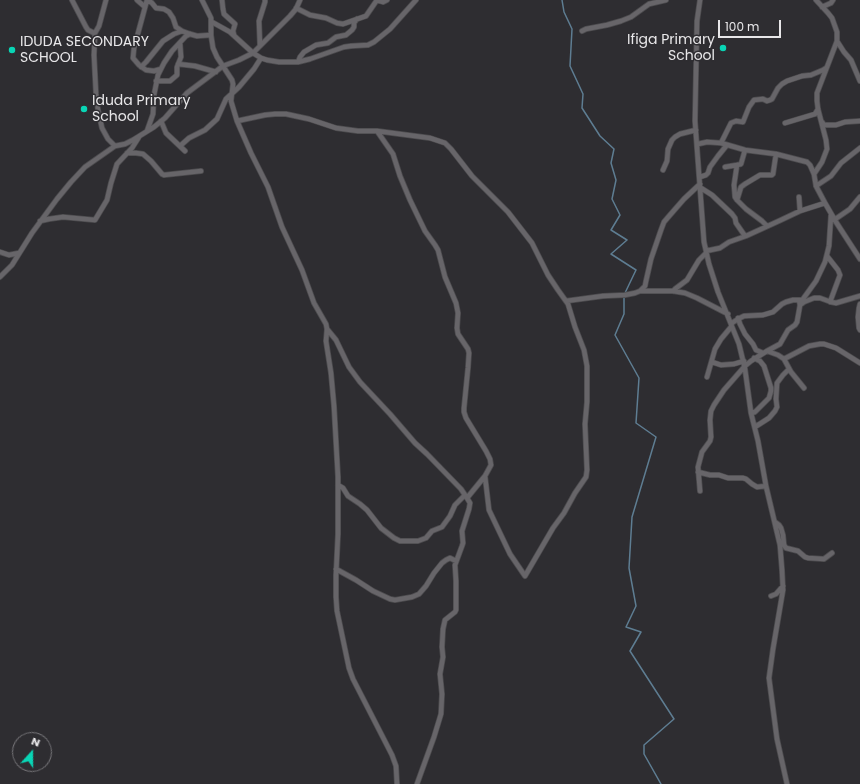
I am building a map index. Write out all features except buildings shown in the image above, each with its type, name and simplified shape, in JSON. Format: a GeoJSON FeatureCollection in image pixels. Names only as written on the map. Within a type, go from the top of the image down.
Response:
{"type":"FeatureCollection","features":[{"type":"Feature","properties":{"kind":"street"},"geometry":{"type":"LineString","coordinates":[[72,0],[86,28],[94,33]]}},
{"type":"Feature","properties":{"kind":"street"},"geometry":{"type":"LineString","coordinates":[[106,0],[99,26],[95,33],[94,55],[96,94],[102,128],[115,146]]}},
{"type":"Feature","properties":{"kind":"street"},"geometry":{"type":"LineString","coordinates":[[137,0],[144,7]]}},
{"type":"Feature","properties":{"kind":"street"},"geometry":{"type":"LineString","coordinates":[[161,69],[154,71],[146,70],[133,58],[144,7],[148,0],[156,8],[164,9],[169,12],[176,27],[182,31],[201,36],[211,35]]}},
{"type":"Feature","properties":{"kind":"street"},"geometry":{"type":"LineString","coordinates":[[202,0],[212,22],[211,35],[213,48],[232,80],[232,108],[251,153],[268,187],[280,222],[302,270],[314,303],[326,324],[326,341],[334,406],[338,485],[336,569],[337,611],[349,668],[353,679],[392,755],[396,766],[396,784]]}},
{"type":"Feature","properties":{"kind":"street"},"geometry":{"type":"LineString","coordinates":[[222,0],[224,14],[235,24],[234,35]]}},
{"type":"Feature","properties":{"kind":"street"},"geometry":{"type":"LineString","coordinates":[[0,277],[8,270],[57,199],[78,175],[94,160],[115,146],[125,144],[147,132],[161,121],[187,94],[223,66],[253,53],[284,23],[296,8],[300,0]]}},
{"type":"Feature","properties":{"kind":"street"},"geometry":{"type":"LineString","coordinates":[[296,8],[310,15],[345,24],[366,16],[377,0],[383,2],[387,0]]}},
{"type":"Feature","properties":{"kind":"street"},"geometry":{"type":"LineString","coordinates":[[212,22],[226,29],[253,53],[261,58],[279,62],[298,62],[344,47],[368,45],[374,42],[390,29],[416,0]]}},
{"type":"Feature","properties":{"kind":"street"},"geometry":{"type":"LineString","coordinates":[[582,31],[621,21],[634,15],[649,4],[666,0]]}},
{"type":"Feature","properties":{"kind":"street"},"geometry":{"type":"LineString","coordinates":[[700,0],[697,21],[696,130],[701,186],[702,228],[706,252],[718,292],[740,344],[751,413],[760,447],[766,486],[780,545],[783,586],[769,678],[777,739],[788,784]]}},
{"type":"Feature","properties":{"kind":"street"},"geometry":{"type":"LineString","coordinates":[[814,174],[822,162],[827,150],[818,109],[817,93],[837,41],[837,32],[833,21],[816,0]]}},
{"type":"Feature","properties":{"kind":"street"},"geometry":{"type":"LineString","coordinates":[[822,7],[831,3],[833,0]]}},
{"type":"Feature","properties":{"kind":"street"},"geometry":{"type":"LineString","coordinates":[[260,46],[259,21],[266,1]]}},
{"type":"Feature","properties":{"kind":"street"},"geometry":{"type":"LineString","coordinates":[[298,62],[304,52],[316,45],[328,43],[336,37],[346,35],[352,30],[357,19]]}},
{"type":"Feature","properties":{"kind":"street"},"geometry":{"type":"LineString","coordinates":[[141,67],[163,41],[182,31]]}},
{"type":"Feature","properties":{"kind":"street"},"geometry":{"type":"LineString","coordinates":[[147,132],[153,114],[153,99],[156,81],[161,69],[168,56],[186,36],[190,34]]}},
{"type":"Feature","properties":{"kind":"street"},"geometry":{"type":"LineString","coordinates":[[837,41],[854,64],[860,81]]}},
{"type":"Feature","properties":{"kind":"street"},"geometry":{"type":"LineString","coordinates":[[156,81],[170,81],[176,76],[178,72],[177,66],[181,57],[180,43]]}},
{"type":"Feature","properties":{"kind":"street"},"geometry":{"type":"LineString","coordinates":[[180,146],[189,138],[205,130],[214,122],[226,99],[239,87],[261,58]]}},
{"type":"Feature","properties":{"kind":"street"},"geometry":{"type":"LineString","coordinates":[[178,64],[195,66],[216,72]]}},
{"type":"Feature","properties":{"kind":"street"},"geometry":{"type":"LineString","coordinates":[[721,143],[731,122],[743,122],[749,107],[754,100],[770,100],[778,88],[787,81],[818,72],[828,66]]}},
{"type":"Feature","properties":{"kind":"street"},"geometry":{"type":"LineString","coordinates":[[785,123],[815,114],[818,109]]}},
{"type":"Feature","properties":{"kind":"street"},"geometry":{"type":"LineString","coordinates":[[237,121],[265,115],[286,114],[309,119],[336,128],[358,131],[377,131],[430,138],[447,144],[477,181],[508,212],[535,248],[552,281],[571,310],[575,327],[587,360],[585,430],[587,474],[585,480],[553,528],[525,576],[507,548],[489,510],[485,476]]}},
{"type":"Feature","properties":{"kind":"street"},"geometry":{"type":"LineString","coordinates":[[161,121],[166,133],[185,151]]}},
{"type":"Feature","properties":{"kind":"street"},"geometry":{"type":"LineString","coordinates":[[822,122],[824,125],[836,125],[845,122],[860,121]]}},
{"type":"Feature","properties":{"kind":"street"},"geometry":{"type":"LineString","coordinates":[[663,170],[667,161],[668,149],[672,140],[680,134],[696,130]]}},
{"type":"Feature","properties":{"kind":"street"},"geometry":{"type":"LineString","coordinates":[[338,485],[343,488],[348,496],[367,510],[381,528],[394,538],[400,541],[418,541],[427,537],[432,531],[442,527],[450,516],[455,505],[466,497],[485,476],[491,465],[490,460],[464,412],[469,353],[458,334],[458,314],[456,303],[445,278],[438,250],[425,231],[410,200],[393,154],[377,131]]}},
{"type":"Feature","properties":{"kind":"street"},"geometry":{"type":"LineString","coordinates":[[40,222],[48,219],[63,217],[95,220],[107,200],[117,164],[134,145],[139,136]]}},
{"type":"Feature","properties":{"kind":"street"},"geometry":{"type":"LineString","coordinates":[[698,144],[707,142],[721,143],[745,150],[776,154],[806,161],[810,165],[814,174],[816,186],[831,215],[860,259]]}},
{"type":"Feature","properties":{"kind":"street"},"geometry":{"type":"LineString","coordinates":[[700,177],[708,173],[710,167],[727,145]]}},
{"type":"Feature","properties":{"kind":"street"},"geometry":{"type":"LineString","coordinates":[[816,186],[831,176],[841,163],[860,148]]}},
{"type":"Feature","properties":{"kind":"street"},"geometry":{"type":"LineString","coordinates":[[725,167],[737,165],[741,162],[745,150]]}},
{"type":"Feature","properties":{"kind":"street"},"geometry":{"type":"LineString","coordinates":[[127,153],[143,154],[164,175],[201,171]]}},
{"type":"Feature","properties":{"kind":"street"},"geometry":{"type":"LineString","coordinates":[[737,200],[741,187],[745,184],[760,175],[773,174],[776,154]]}},
{"type":"Feature","properties":{"kind":"street"},"geometry":{"type":"LineString","coordinates":[[737,165],[734,190],[735,197],[751,214],[767,226]]}},
{"type":"Feature","properties":{"kind":"street"},"geometry":{"type":"LineString","coordinates":[[640,292],[645,286],[651,259],[664,222],[684,199],[701,186]]}},
{"type":"Feature","properties":{"kind":"street"},"geometry":{"type":"LineString","coordinates":[[701,186],[732,214],[745,236]]}},
{"type":"Feature","properties":{"kind":"street"},"geometry":{"type":"LineString","coordinates":[[834,220],[850,209],[860,196]]}},
{"type":"Feature","properties":{"kind":"street"},"geometry":{"type":"LineString","coordinates":[[799,197],[800,211]]}},
{"type":"Feature","properties":{"kind":"street"},"geometry":{"type":"LineString","coordinates":[[673,292],[687,280],[698,260],[706,252],[720,248],[729,242],[800,211],[825,203]]}},
{"type":"Feature","properties":{"kind":"street"},"geometry":{"type":"LineString","coordinates":[[700,491],[698,467],[702,452],[710,441],[711,437],[709,425],[711,411],[724,390],[744,364],[780,344],[788,330],[797,322],[799,303],[816,281],[824,267],[827,256],[831,215]]}},
{"type":"Feature","properties":{"kind":"street"},"geometry":{"type":"LineString","coordinates":[[0,252],[9,255],[19,253]]}},
{"type":"Feature","properties":{"kind":"street"},"geometry":{"type":"LineString","coordinates":[[827,256],[840,275],[830,302]]}},
{"type":"Feature","properties":{"kind":"street"},"geometry":{"type":"LineString","coordinates":[[566,301],[603,296],[635,294],[640,292],[682,292],[728,314]]}},
{"type":"Feature","properties":{"kind":"street"},"geometry":{"type":"LineString","coordinates":[[707,377],[715,349],[731,327],[732,323],[738,318],[744,316],[763,315],[773,312],[782,304],[793,300],[799,303],[818,298],[834,303],[860,296]]}},
{"type":"Feature","properties":{"kind":"street"},"geometry":{"type":"LineString","coordinates":[[860,304],[858,317],[860,330]]}},
{"type":"Feature","properties":{"kind":"street"},"geometry":{"type":"LineString","coordinates":[[738,318],[745,334],[757,351],[778,355],[784,359],[804,388]]}},
{"type":"Feature","properties":{"kind":"street"},"geometry":{"type":"LineString","coordinates":[[327,329],[336,340],[349,367],[360,382],[415,443],[450,478],[466,497],[470,506],[462,531],[462,546],[456,561],[456,610],[445,620],[442,633],[443,657],[440,674],[442,694],[441,714],[417,784]]}},
{"type":"Feature","properties":{"kind":"street"},"geometry":{"type":"LineString","coordinates":[[784,359],[809,346],[824,344],[836,348],[860,364]]}},
{"type":"Feature","properties":{"kind":"street"},"geometry":{"type":"LineString","coordinates":[[751,413],[755,412],[766,401],[771,391],[764,366],[760,361],[754,358]]}},
{"type":"Feature","properties":{"kind":"street"},"geometry":{"type":"LineString","coordinates":[[712,362],[721,365],[744,364]]}},
{"type":"Feature","properties":{"kind":"street"},"geometry":{"type":"LineString","coordinates":[[755,427],[769,418],[776,411],[777,383],[790,369]]}},
{"type":"Feature","properties":{"kind":"street"},"geometry":{"type":"LineString","coordinates":[[698,472],[728,478],[743,478],[757,487],[766,486]]}},
{"type":"Feature","properties":{"kind":"street"},"geometry":{"type":"LineString","coordinates":[[775,522],[781,528],[784,545],[786,548],[798,551],[808,558],[824,558],[832,553]]}},
{"type":"Feature","properties":{"kind":"street"},"geometry":{"type":"LineString","coordinates":[[336,569],[373,591],[395,600],[412,597],[419,594],[442,562],[450,558],[456,561]]}},
{"type":"Feature","properties":{"kind":"street"},"geometry":{"type":"LineString","coordinates":[[772,596],[776,594],[783,586]]}},
{"type":"Feature","properties":{"kind":"waterway"},"geometry":{"type":"LineString","coordinates":[[562,0],[564,12],[572,29],[570,66],[583,94],[582,108],[600,136],[614,149],[611,163],[616,180],[612,199],[620,215],[611,230],[627,240],[611,254],[636,270],[625,293]]}},
{"type":"Feature","properties":{"kind":"waterway"},"geometry":{"type":"LineString","coordinates":[[624,297],[624,314],[615,335],[639,378],[636,423],[656,437],[632,517],[629,568],[636,606],[626,627],[641,632],[630,651],[674,719],[644,745],[644,754],[661,784]]}},
{"type":"Feature","properties":{"kind":"place","name":"Ifiga Primary School"},"geometry":{"type":"Point","coordinates":[723,48]}},
{"type":"Feature","properties":{"kind":"place","name":"IDUDA SECONDARY SCHOOL"},"geometry":{"type":"Point","coordinates":[12,50]}},
{"type":"Feature","properties":{"kind":"place","name":"Iduda Primary School"},"geometry":{"type":"Point","coordinates":[84,109]}}]}
